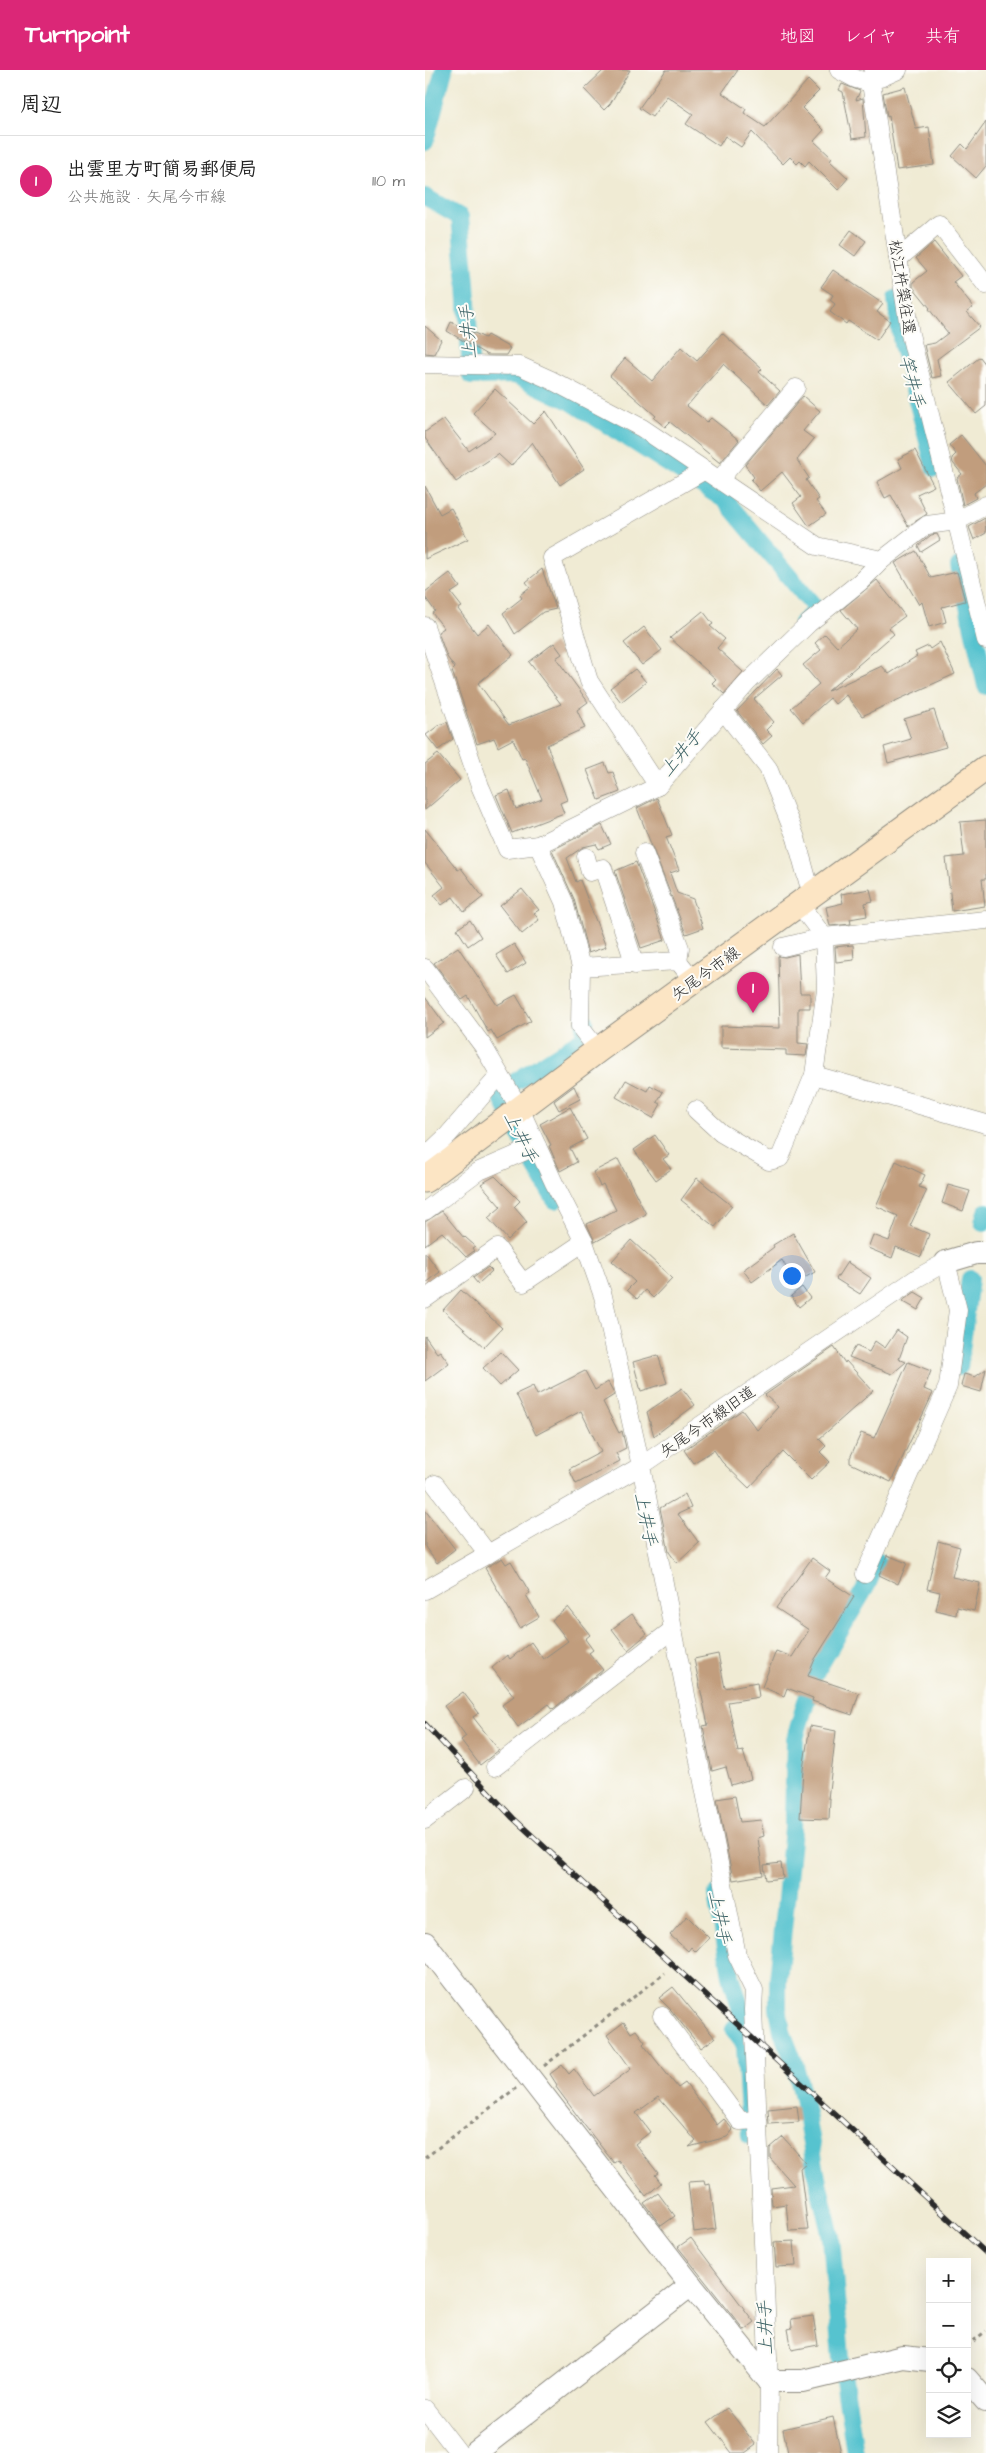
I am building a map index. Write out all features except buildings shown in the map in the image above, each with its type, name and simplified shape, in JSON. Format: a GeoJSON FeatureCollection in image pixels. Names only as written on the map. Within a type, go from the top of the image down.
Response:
{"type":"FeatureCollection","features":[{"type":"Feature","properties":{"kind":"main road","name":"矢尾今市線"},"geometry":{"type":"LineString","coordinates":[[425,1180],[599,1050],[986,768]]}},
{"type":"Feature","properties":{"kind":"street"},"geometry":{"type":"LineString","coordinates":[[839,70],[856,79],[880,78],[898,70]]}},
{"type":"Feature","properties":{"kind":"street","name":"松江杵築往還"},"geometry":{"type":"LineString","coordinates":[[872,77],[910,334],[957,521]]}},
{"type":"Feature","properties":{"kind":"street"},"geometry":{"type":"LineString","coordinates":[[899,259],[939,224],[986,285]]}},
{"type":"Feature","properties":{"kind":"street"},"geometry":{"type":"LineString","coordinates":[[425,364],[520,366],[642,428],[713,474],[817,546],[882,560]]}},
{"type":"Feature","properties":{"kind":"street"},"geometry":{"type":"LineString","coordinates":[[657,786],[589,681],[552,558],[713,474],[797,388]]}},
{"type":"Feature","properties":{"kind":"street"},"geometry":{"type":"LineString","coordinates":[[425,626],[480,786],[507,849],[538,845],[657,786],[723,710],[809,623],[860,582],[882,560],[927,525],[957,521],[986,505]]}},
{"type":"Feature","properties":{"kind":"street"},"geometry":{"type":"LineString","coordinates":[[957,521],[986,640]]}},
{"type":"Feature","properties":{"kind":"street"},"geometry":{"type":"LineString","coordinates":[[696,1110],[721,1132],[769,1161],[780,1158],[814,1075],[826,989],[825,937],[807,898],[808,882],[796,838],[768,768],[723,710]]}},
{"type":"Feature","properties":{"kind":"street"},"geometry":{"type":"LineString","coordinates":[[538,845],[564,902],[581,967],[580,1026],[599,1050]]}},
{"type":"Feature","properties":{"kind":"street"},"geometry":{"type":"LineString","coordinates":[[644,853],[680,948],[678,961]]}},
{"type":"Feature","properties":{"kind":"street"},"geometry":{"type":"LineString","coordinates":[[586,857],[591,872],[603,868],[635,965]]}},
{"type":"Feature","properties":{"kind":"street"},"geometry":{"type":"LineString","coordinates":[[783,946],[825,937],[986,920]]}},
{"type":"Feature","properties":{"kind":"street"},"geometry":{"type":"LineString","coordinates":[[581,967],[678,961]]}},
{"type":"Feature","properties":{"kind":"street"},"geometry":{"type":"LineString","coordinates":[[678,961],[695,980]]}},
{"type":"Feature","properties":{"kind":"street"},"geometry":{"type":"LineString","coordinates":[[425,968],[483,1046],[520,1110],[584,1242],[603,1296],[641,1466],[737,1955],[754,1990],[753,2010],[769,2381],[768,2453]]}},
{"type":"Feature","properties":{"kind":"street"},"geometry":{"type":"LineString","coordinates":[[814,1075],[986,1124]]}},
{"type":"Feature","properties":{"kind":"street"},"geometry":{"type":"LineString","coordinates":[[425,1157],[448,1135],[493,1083],[501,1078]]}},
{"type":"Feature","properties":{"kind":"street"},"geometry":{"type":"LineString","coordinates":[[425,1211],[477,1172],[537,1146]]}},
{"type":"Feature","properties":{"kind":"street"},"geometry":{"type":"LineString","coordinates":[[425,1299],[497,1248],[523,1283],[584,1242]]}},
{"type":"Feature","properties":{"kind":"street","name":"矢尾今市線旧道"},"geometry":{"type":"LineString","coordinates":[[425,1590],[641,1466],[917,1278],[946,1262],[976,1253],[986,1253]]}},
{"type":"Feature","properties":{"kind":"street"},"geometry":{"type":"LineString","coordinates":[[865,1574],[948,1386],[958,1310],[946,1262]]}},
{"type":"Feature","properties":{"kind":"street"},"geometry":{"type":"LineString","coordinates":[[435,1484],[489,1554]]}},
{"type":"Feature","properties":{"kind":"street"},"geometry":{"type":"LineString","coordinates":[[495,1767],[672,1630]]}},
{"type":"Feature","properties":{"kind":"street"},"geometry":{"type":"LineString","coordinates":[[425,1820],[466,1788]]}},
{"type":"Feature","properties":{"kind":"street"},"geometry":{"type":"LineString","coordinates":[[425,1943],[691,2285],[769,2381]]}},
{"type":"Feature","properties":{"kind":"street"},"geometry":{"type":"LineString","coordinates":[[662,2016],[740,2121],[758,2120]]}},
{"type":"Feature","properties":{"kind":"street"},"geometry":{"type":"LineString","coordinates":[[475,2453],[691,2285]]}},
{"type":"Feature","properties":{"kind":"street"},"geometry":{"type":"LineString","coordinates":[[769,2381],[803,2381],[903,2357],[926,2360]]}},
{"type":"Feature","properties":{"kind":"street"},"geometry":{"type":"LineString","coordinates":[[971,2384],[986,2401]]}},
{"type":"Feature","properties":{"kind":"street"},"geometry":{"type":"LineString","coordinates":[[425,2409],[459,2453]]}},
{"type":"Feature","properties":{"kind":"path"},"geometry":{"type":"LineString","coordinates":[[425,2158],[665,1973]]}},
{"type":"Feature","properties":{"kind":"path"},"geometry":{"type":"LineString","coordinates":[[971,2343],[986,2331]]}},
{"type":"Feature","properties":{"kind":"waterway","name":"上井手"},"geometry":{"type":"LineString","coordinates":[[425,141],[444,70]]}},
{"type":"Feature","properties":{"kind":"waterway","name":"上井手"},"geometry":{"type":"LineString","coordinates":[[425,197],[460,217],[471,376],[515,375],[570,401],[725,500],[817,610],[802,623]]}},
{"type":"Feature","properties":{"kind":"waterway","name":"竿井手"},"geometry":{"type":"LineString","coordinates":[[896,299],[902,344],[935,468]]}},
{"type":"Feature","properties":{"kind":"waterway","name":"竿井手"},"geometry":{"type":"LineString","coordinates":[[959,566],[986,686]]}},
{"type":"Feature","properties":{"kind":"waterway","name":"上井手"},"geometry":{"type":"LineString","coordinates":[[555,1200],[539,1173],[499,1092],[584,1038],[585,1021]]}},
{"type":"Feature","properties":{"kind":"waterway"},"geometry":{"type":"LineString","coordinates":[[983,1222],[986,1212]]}},
{"type":"Feature","properties":{"kind":"waterway"},"geometry":{"type":"LineString","coordinates":[[959,1367],[970,1279]]}},
{"type":"Feature","properties":{"kind":"waterway"},"geometry":{"type":"LineString","coordinates":[[855,2453],[841,2359],[831,2237],[817,2178],[803,2097],[794,2062],[782,2031],[778,2008],[778,1980],[793,1829],[795,1739],[813,1677],[867,1585],[877,1561]]}},
{"type":"Feature","properties":{"kind":"waterway","name":"上井手"},"geometry":{"type":"LineString","coordinates":[[717,1895],[731,1975],[743,2018],[734,2030],[745,2045],[750,2135]]}},
{"type":"Feature","properties":{"kind":"railway"},"geometry":{"type":"LineString","coordinates":[[425,1724],[513,1818],[986,2253]]}},
{"type":"Feature","properties":{"kind":"place","name":"出雲里方町簡易郵便局"},"geometry":{"type":"Point","coordinates":[753,1013]}}]}
